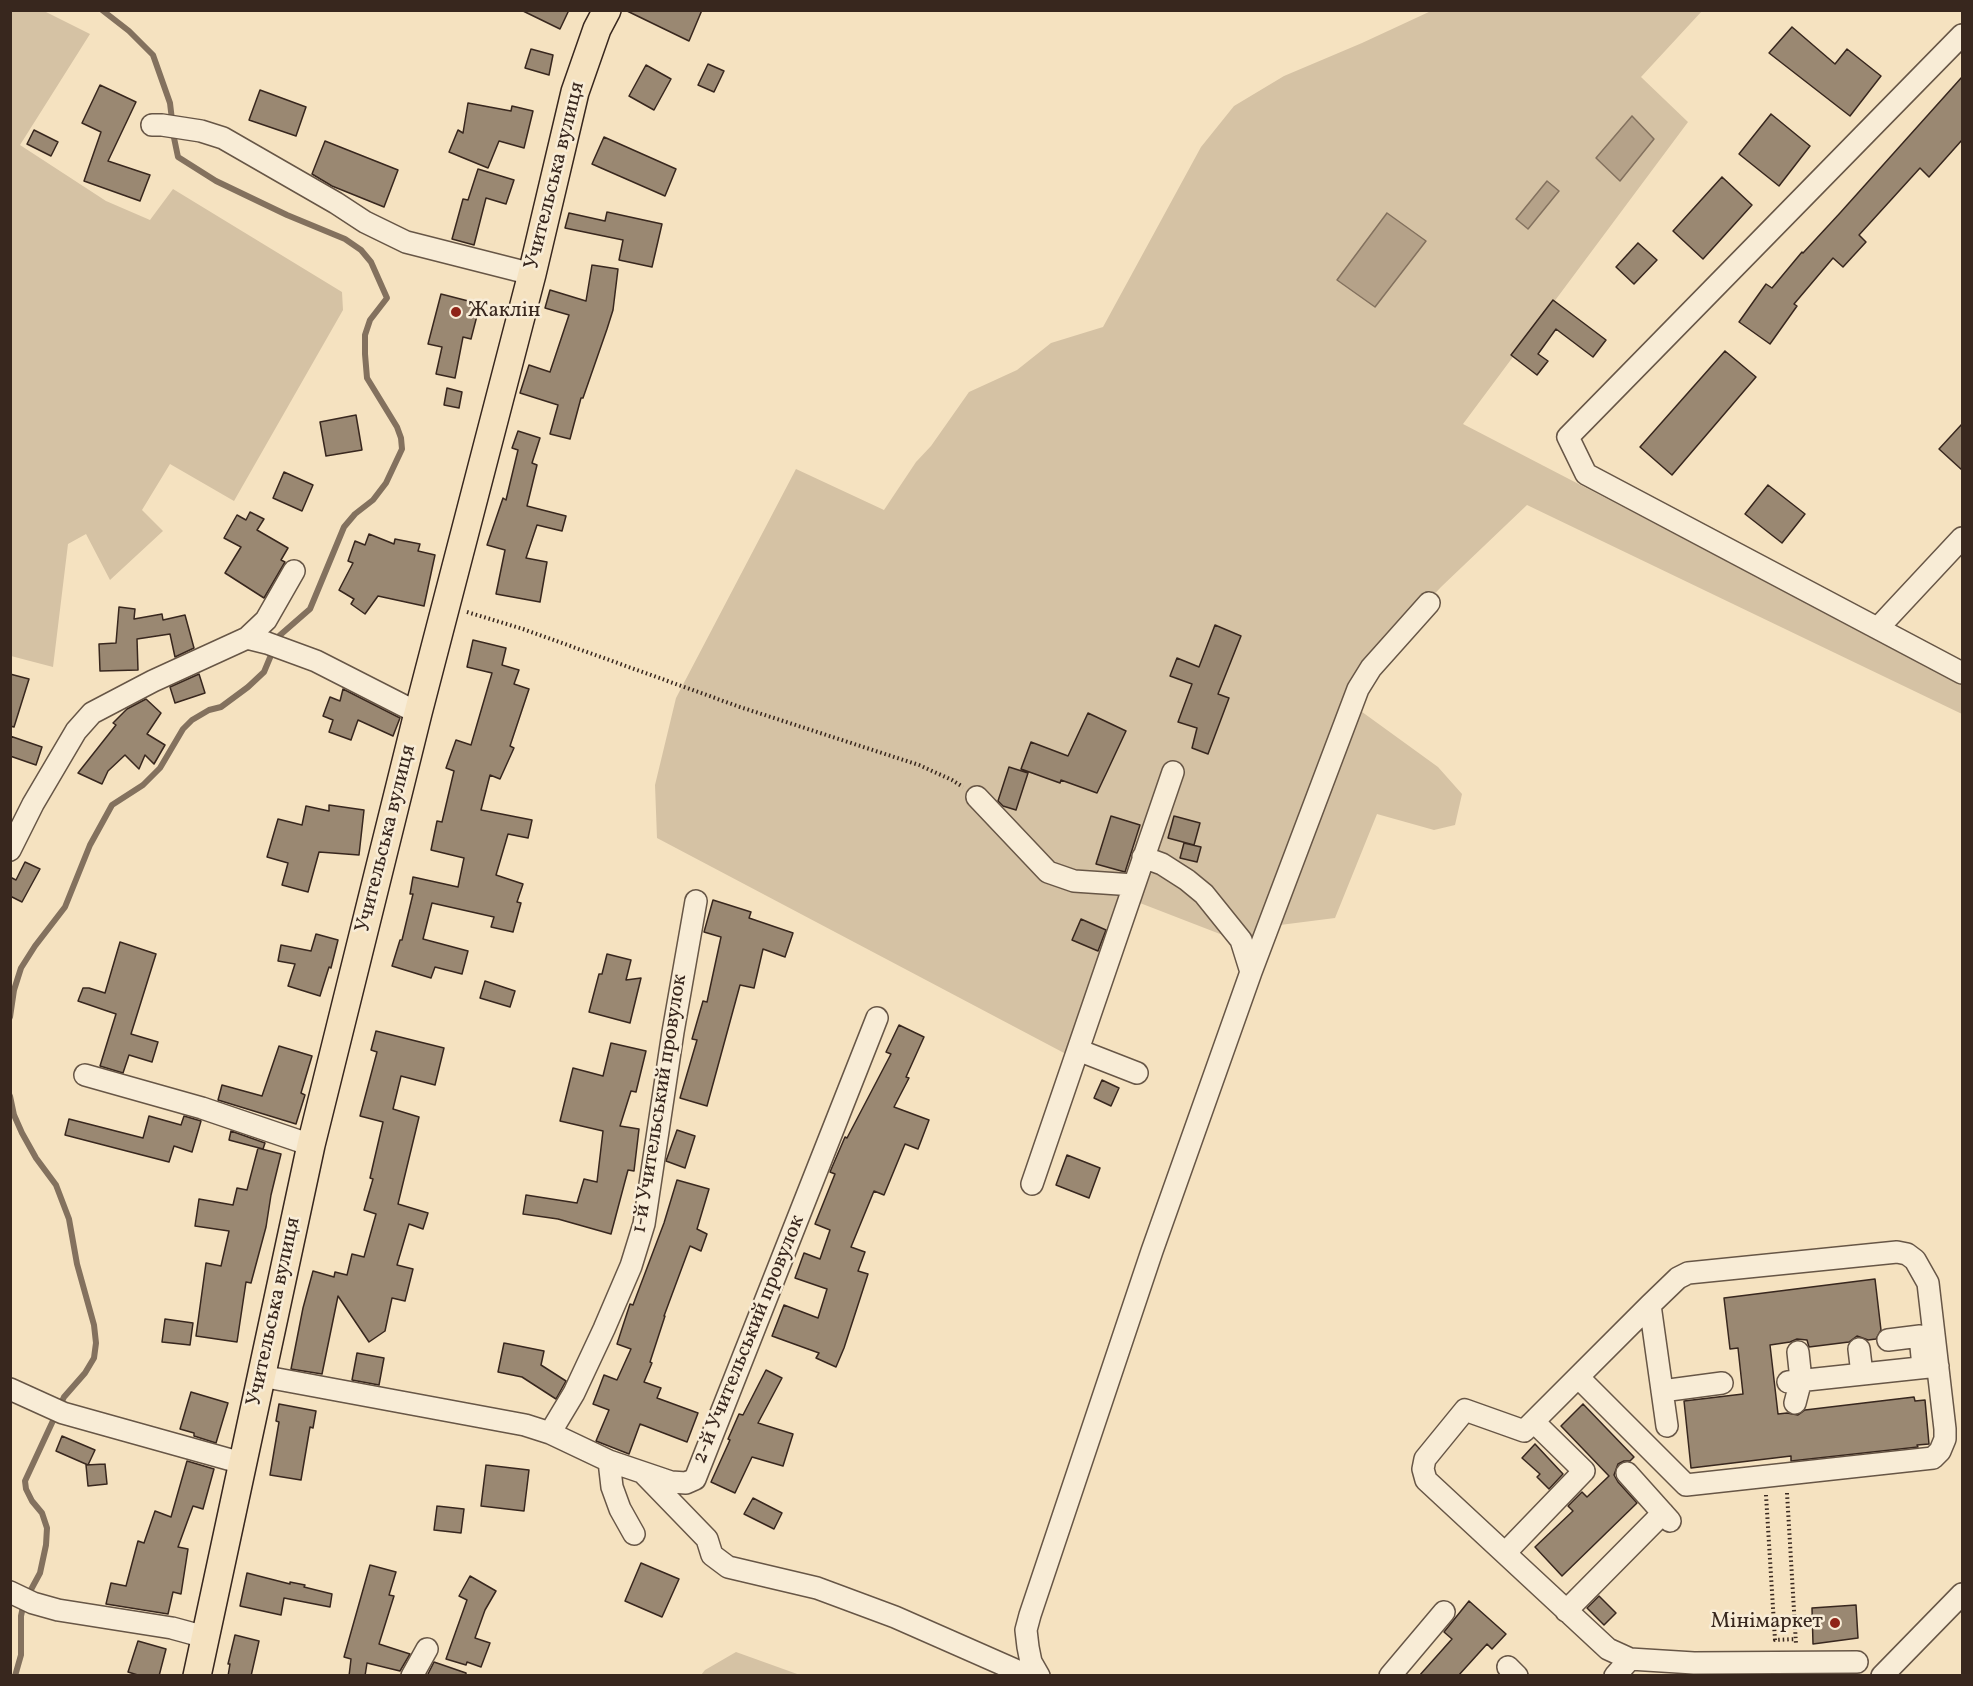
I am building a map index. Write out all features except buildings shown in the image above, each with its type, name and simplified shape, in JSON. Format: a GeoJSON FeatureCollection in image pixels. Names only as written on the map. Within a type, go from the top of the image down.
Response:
{"type":"FeatureCollection","features":[{"type":"Feature","properties":{"kind":"main road","name":"Учительська вулиця"},"geometry":{"type":"LineString","coordinates":[[197,1676],[311,1145],[418,713],[532,274],[575,92],[597,29],[607,10]]}},
{"type":"Feature","properties":{"kind":"street"},"geometry":{"type":"LineString","coordinates":[[1962,35],[1568,437],[1586,474],[1962,673]]}},
{"type":"Feature","properties":{"kind":"street"},"geometry":{"type":"LineString","coordinates":[[152,125],[201,131],[223,138],[365,222],[406,242],[532,274]]}},
{"type":"Feature","properties":{"kind":"street"},"geometry":{"type":"LineString","coordinates":[[1878,628],[1962,538]]}},
{"type":"Feature","properties":{"kind":"street"},"geometry":{"type":"LineString","coordinates":[[265,643],[266,620],[294,571]]}},
{"type":"Feature","properties":{"kind":"street"},"geometry":{"type":"LineString","coordinates":[[1040,1676],[1031,1662],[1028,1647],[1026,1630],[1030,1615],[1152,1251],[1251,972],[1358,689],[1371,668],[1429,603]]}},
{"type":"Feature","properties":{"kind":"street"},"geometry":{"type":"LineString","coordinates":[[10,850],[33,804],[70,740],[92,713],[153,681],[265,643],[316,661],[418,713]]}},
{"type":"Feature","properties":{"kind":"street"},"geometry":{"type":"LineString","coordinates":[[1032,1184],[1173,772]]}},
{"type":"Feature","properties":{"kind":"street"},"geometry":{"type":"LineString","coordinates":[[977,797],[1048,872],[1074,881],[1134,885]]}},
{"type":"Feature","properties":{"kind":"street"},"geometry":{"type":"LineString","coordinates":[[1143,857],[1162,864],[1204,894],[1241,940],[1251,972]]}},
{"type":"Feature","properties":{"kind":"street","name":"1-й Учительський провулок"},"geometry":{"type":"LineString","coordinates":[[550,1433],[574,1393],[599,1340],[631,1266],[644,1224],[673,1032],[696,901]]}},
{"type":"Feature","properties":{"kind":"street","name":"2-й Учительський провулок"},"geometry":{"type":"LineString","coordinates":[[261,1377],[525,1425],[550,1433],[609,1461],[642,1473],[671,1482],[686,1483],[695,1479],[877,1018]]}},
{"type":"Feature","properties":{"kind":"street"},"geometry":{"type":"LineString","coordinates":[[1078,1050],[1137,1073]]}},
{"type":"Feature","properties":{"kind":"street"},"geometry":{"type":"LineString","coordinates":[[85,1075],[202,1108],[311,1145]]}},
{"type":"Feature","properties":{"kind":"street"},"geometry":{"type":"LineString","coordinates":[[1931,1367],[1928,1283],[1923,1271],[1907,1254],[1897,1252],[1688,1273],[1678,1278],[1524,1431],[1466,1410],[1425,1459],[1423,1468],[1426,1480],[1505,1553],[1545,1583],[1566,1611],[1608,1649],[1630,1659],[1695,1671],[1797,1662],[1886,1671],[1962,1594]]}},
{"type":"Feature","properties":{"kind":"street"},"geometry":{"type":"LineString","coordinates":[[1650,1305],[1667,1426]]}},
{"type":"Feature","properties":{"kind":"street"},"geometry":{"type":"LineString","coordinates":[[1578,1377],[1686,1485],[1933,1458],[1940,1451],[1945,1439],[1931,1367],[1920,1336],[1888,1340]]}},
{"type":"Feature","properties":{"kind":"street"},"geometry":{"type":"LineString","coordinates":[[1859,1348],[1862,1374]]}},
{"type":"Feature","properties":{"kind":"street"},"geometry":{"type":"LineString","coordinates":[[1795,1403],[1798,1352]]}},
{"type":"Feature","properties":{"kind":"street"},"geometry":{"type":"LineString","coordinates":[[1795,1381],[1931,1367]]}},
{"type":"Feature","properties":{"kind":"street"},"geometry":{"type":"LineString","coordinates":[[1662,1391],[1722,1383]]}},
{"type":"Feature","properties":{"kind":"street"},"geometry":{"type":"LineString","coordinates":[[10,1389],[58,1411],[243,1463]]}},
{"type":"Feature","properties":{"kind":"street"},"geometry":{"type":"LineString","coordinates":[[1505,1553],[1584,1471],[1534,1422]]}},
{"type":"Feature","properties":{"kind":"street"},"geometry":{"type":"LineString","coordinates":[[609,1461],[612,1486],[620,1509],[634,1534]]}},
{"type":"Feature","properties":{"kind":"street"},"geometry":{"type":"LineString","coordinates":[[642,1473],[706,1539],[712,1554],[728,1567],[817,1587],[895,1617],[1029,1676]]}},
{"type":"Feature","properties":{"kind":"street"},"geometry":{"type":"LineString","coordinates":[[1566,1611],[1596,1571],[1667,1517],[1627,1473]]}},
{"type":"Feature","properties":{"kind":"street"},"geometry":{"type":"LineString","coordinates":[[10,1593],[58,1610],[172,1628],[206,1638]]}},
{"type":"Feature","properties":{"kind":"street"},"geometry":{"type":"LineString","coordinates":[[1390,1676],[1444,1612]]}},
{"type":"Feature","properties":{"kind":"street"},"geometry":{"type":"LineString","coordinates":[[412,1676],[427,1649]]}},
{"type":"Feature","properties":{"kind":"street"},"geometry":{"type":"LineString","coordinates":[[1615,1676],[1630,1659]]}},
{"type":"Feature","properties":{"kind":"path"},"geometry":{"type":"LineString","coordinates":[[446,605],[523,629],[740,707],[919,765],[952,780],[977,797]]}},
{"type":"Feature","properties":{"kind":"path"},"geometry":{"type":"LineString","coordinates":[[1775,1475],[1797,1662]]}},
{"type":"Feature","properties":{"kind":"path"},"geometry":{"type":"LineString","coordinates":[[1775,1475],[1775,1640],[1796,1639]]}},
{"type":"Feature","properties":{"kind":"shaded area"},"geometry":{"type":"Polygon","coordinates":[[[10,11],[44,11],[90,34],[20,145],[106,201],[150,220],[173,189],[342,292],[343,310],[234,501],[170,464],[142,510],[163,531],[110,580],[86,534],[68,544],[53,667],[11,656],[10,11]]]}},
{"type":"Feature","properties":{"kind":"shaded area"},"geometry":{"type":"Polygon","coordinates":[[[1431,11],[1702,11],[1641,77],[1688,122],[1463,424],[1962,683],[1962,714],[1527,505],[1441,587],[1373,660],[1358,709],[1438,767],[1462,794],[1455,825],[1434,830],[1377,814],[1335,918],[1272,926],[1264,951],[1127,898],[1066,1054],[657,838],[655,785],[676,698],[796,469],[884,510],[916,462],[931,446],[969,392],[1017,370],[1051,343],[1103,327],[1201,147],[1234,106],[1284,76],[1431,11]],[[1547,182],[1516,219],[1527,229],[1559,192],[1547,182]]]}},
{"type":"Feature","properties":{"kind":"shaded area"},"geometry":{"type":"Polygon","coordinates":[[[1632,116],[1654,139],[1620,181],[1596,158],[1632,116]]]}},
{"type":"Feature","properties":{"kind":"shaded area"},"geometry":{"type":"Polygon","coordinates":[[[1547,181],[1559,191],[1528,229],[1516,219],[1547,181]]]}},
{"type":"Feature","properties":{"kind":"shaded area"},"geometry":{"type":"Polygon","coordinates":[[[1387,213],[1426,241],[1375,307],[1337,280],[1387,213]]]}},
{"type":"Feature","properties":{"kind":"shaded area"},"geometry":{"type":"Polygon","coordinates":[[[736,1652],[800,1675],[701,1675],[705,1670],[736,1652]]]}},
{"type":"Feature","properties":{"kind":"waterway"},"geometry":{"type":"LineString","coordinates":[[102,10],[129,31],[153,55],[170,103],[172,120]]}},
{"type":"Feature","properties":{"kind":"waterway"},"geometry":{"type":"LineString","coordinates":[[10,1017],[14,990],[21,968],[65,907],[90,845],[112,805],[143,785],[160,768],[183,729],[192,720],[209,710],[221,707],[264,672],[279,636],[310,609],[344,527],[355,514],[373,500],[386,483],[402,449],[397,427],[367,378],[365,335],[370,320],[387,298],[371,262],[361,250],[345,239],[287,215],[216,181],[178,157],[173,133]]}},
{"type":"Feature","properties":{"kind":"waterway"},"geometry":{"type":"LineString","coordinates":[[10,1096],[14,1115],[22,1133],[36,1158],[56,1185],[69,1219],[77,1264],[94,1325],[96,1343],[94,1358],[85,1373],[64,1397],[25,1481],[26,1489],[42,1513],[47,1528],[40,1573],[27,1597]]}},
{"type":"Feature","properties":{"kind":"waterway"},"geometry":{"type":"LineString","coordinates":[[15,1676],[21,1655],[21,1616],[24,1602]]}},
{"type":"Feature","properties":{"kind":"place","name":"Жаклін"},"geometry":{"type":"Point","coordinates":[456,312]}},
{"type":"Feature","properties":{"kind":"place","name":"Мінімаркет"},"geometry":{"type":"Point","coordinates":[1835,1623]}}]}
